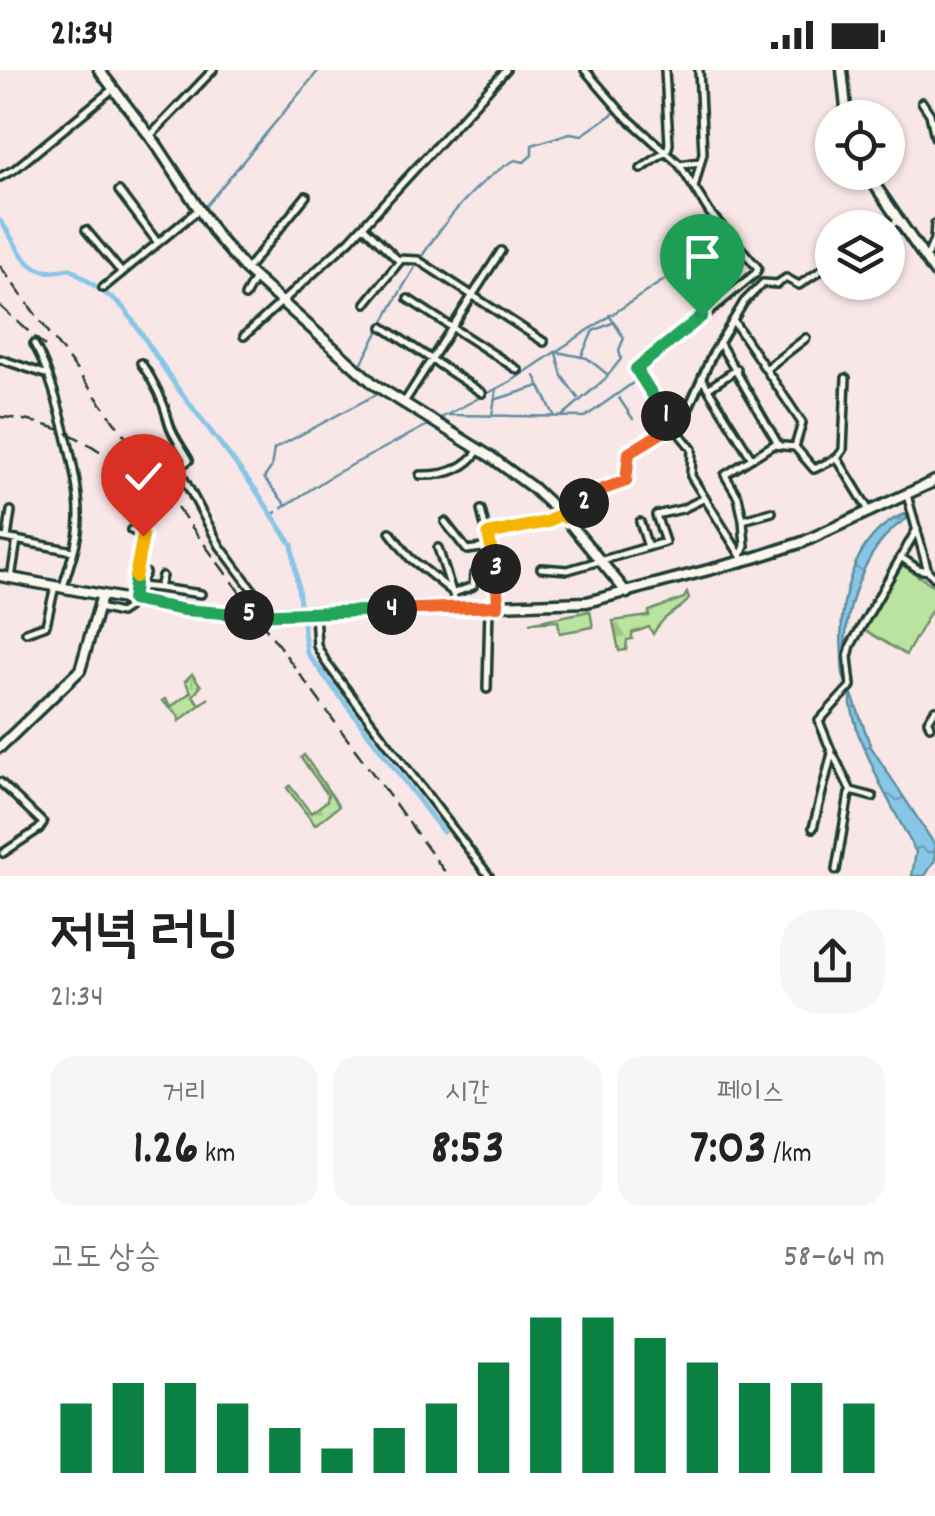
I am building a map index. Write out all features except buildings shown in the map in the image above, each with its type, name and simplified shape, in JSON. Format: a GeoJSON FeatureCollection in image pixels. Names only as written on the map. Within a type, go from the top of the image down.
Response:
{"type":"FeatureCollection","features":[{"type":"Feature","properties":{"kind":"main road"},"geometry":{"type":"LineString","coordinates":[[100,70],[150,136],[198,210],[254,278],[354,369],[522,478],[563,516],[627,592]]}},
{"type":"Feature","properties":{"kind":"main road"},"geometry":{"type":"LineString","coordinates":[[842,70],[845,100]]}},
{"type":"Feature","properties":{"kind":"main road"},"geometry":{"type":"LineString","coordinates":[[905,229],[935,273]]}},
{"type":"Feature","properties":{"kind":"main road"},"geometry":{"type":"LineString","coordinates":[[0,576],[206,612],[272,615],[587,602],[803,542],[908,500],[935,481]]}},
{"type":"Feature","properties":{"kind":"main road"},"geometry":{"type":"LineString","coordinates":[[0,747],[80,670],[102,595]]}},
{"type":"Feature","properties":{"kind":"street"},"geometry":{"type":"LineString","coordinates":[[150,136],[213,70]]}},
{"type":"Feature","properties":{"kind":"street"},"geometry":{"type":"LineString","coordinates":[[244,336],[363,226],[506,70]]}},
{"type":"Feature","properties":{"kind":"street"},"geometry":{"type":"LineString","coordinates":[[585,70],[623,114],[680,165],[710,214],[758,270],[636,369],[656,398],[657,406],[692,449],[691,476],[743,557]]}},
{"type":"Feature","properties":{"kind":"street"},"geometry":{"type":"LineString","coordinates":[[665,70],[667,151]]}},
{"type":"Feature","properties":{"kind":"street"},"geometry":{"type":"LineString","coordinates":[[694,188],[700,162],[698,70]]}},
{"type":"Feature","properties":{"kind":"street"},"geometry":{"type":"LineString","coordinates":[[0,177],[114,88]]}},
{"type":"Feature","properties":{"kind":"street"},"geometry":{"type":"LineString","coordinates":[[922,102],[930,114],[935,137]]}},
{"type":"Feature","properties":{"kind":"street"},"geometry":{"type":"LineString","coordinates":[[641,169],[667,151]]}},
{"type":"Feature","properties":{"kind":"street"},"geometry":{"type":"LineString","coordinates":[[680,165],[700,162]]}},
{"type":"Feature","properties":{"kind":"street"},"geometry":{"type":"LineString","coordinates":[[119,191],[158,243]]}},
{"type":"Feature","properties":{"kind":"street"},"geometry":{"type":"LineString","coordinates":[[246,270],[306,196]]}},
{"type":"Feature","properties":{"kind":"street"},"geometry":{"type":"LineString","coordinates":[[104,288],[198,210]]}},
{"type":"Feature","properties":{"kind":"street"},"geometry":{"type":"LineString","coordinates":[[926,259],[934,240],[935,224]]}},
{"type":"Feature","properties":{"kind":"street"},"geometry":{"type":"LineString","coordinates":[[363,226],[400,261],[418,260],[544,342]]}},
{"type":"Feature","properties":{"kind":"street"},"geometry":{"type":"LineString","coordinates":[[86,230],[122,272]]}},
{"type":"Feature","properties":{"kind":"street"},"geometry":{"type":"LineString","coordinates":[[403,404],[501,251]]}},
{"type":"Feature","properties":{"kind":"street"},"geometry":{"type":"LineString","coordinates":[[366,303],[400,261]]}},
{"type":"Feature","properties":{"kind":"street"},"geometry":{"type":"LineString","coordinates":[[488,534],[563,516],[598,491],[626,481],[629,453],[686,414],[744,302],[762,283],[777,284],[786,278],[799,285],[815,274]]}},
{"type":"Feature","properties":{"kind":"street"},"geometry":{"type":"LineString","coordinates":[[245,296],[254,278]]}},
{"type":"Feature","properties":{"kind":"street"},"geometry":{"type":"LineString","coordinates":[[408,299],[518,370]]}},
{"type":"Feature","properties":{"kind":"street"},"geometry":{"type":"LineString","coordinates":[[734,322],[802,423],[795,447]]}},
{"type":"Feature","properties":{"kind":"street"},"geometry":{"type":"LineString","coordinates":[[383,327],[482,393]]}},
{"type":"Feature","properties":{"kind":"street"},"geometry":{"type":"LineString","coordinates":[[766,369],[806,338]]}},
{"type":"Feature","properties":{"kind":"street"},"geometry":{"type":"LineString","coordinates":[[26,632],[46,625],[73,550],[79,512],[66,435],[43,359],[34,344]]}},
{"type":"Feature","properties":{"kind":"street"},"geometry":{"type":"LineString","coordinates":[[720,344],[778,444]]}},
{"type":"Feature","properties":{"kind":"street"},"geometry":{"type":"LineString","coordinates":[[0,359],[45,374]]}},
{"type":"Feature","properties":{"kind":"street"},"geometry":{"type":"LineString","coordinates":[[140,364],[169,412],[169,424],[189,460],[178,468],[220,546],[272,615]]}},
{"type":"Feature","properties":{"kind":"street"},"geometry":{"type":"LineString","coordinates":[[709,388],[737,370]]}},
{"type":"Feature","properties":{"kind":"street"},"geometry":{"type":"LineString","coordinates":[[743,557],[743,520],[738,496],[725,474],[778,444],[795,447],[814,469],[837,458],[846,442],[846,378]]}},
{"type":"Feature","properties":{"kind":"street"},"geometry":{"type":"LineString","coordinates":[[702,379],[752,458]]}},
{"type":"Feature","properties":{"kind":"street"},"geometry":{"type":"LineString","coordinates":[[420,475],[436,476],[469,464],[479,450]]}},
{"type":"Feature","properties":{"kind":"street"},"geometry":{"type":"LineString","coordinates":[[837,458],[870,512]]}},
{"type":"Feature","properties":{"kind":"street"},"geometry":{"type":"LineString","coordinates":[[541,568],[568,570],[665,542],[656,515],[705,498]]}},
{"type":"Feature","properties":{"kind":"street"},"geometry":{"type":"LineString","coordinates":[[908,500],[928,571],[935,578]]}},
{"type":"Feature","properties":{"kind":"street"},"geometry":{"type":"LineString","coordinates":[[481,510],[494,552],[487,689]]}},
{"type":"Feature","properties":{"kind":"street"},"geometry":{"type":"LineString","coordinates":[[12,511],[3,537],[73,550]]}},
{"type":"Feature","properties":{"kind":"street"},"geometry":{"type":"LineString","coordinates":[[743,520],[772,512]]}},
{"type":"Feature","properties":{"kind":"street"},"geometry":{"type":"LineString","coordinates":[[444,522],[467,550],[490,547]]}},
{"type":"Feature","properties":{"kind":"street"},"geometry":{"type":"LineString","coordinates":[[640,522],[648,546]]}},
{"type":"Feature","properties":{"kind":"street"},"geometry":{"type":"LineString","coordinates":[[131,530],[143,536],[133,597]]}},
{"type":"Feature","properties":{"kind":"street"},"geometry":{"type":"LineString","coordinates":[[836,870],[851,791],[818,721],[851,686],[851,644],[917,530]]}},
{"type":"Feature","properties":{"kind":"street"},"geometry":{"type":"LineString","coordinates":[[390,532],[410,558],[454,593]]}},
{"type":"Feature","properties":{"kind":"street"},"geometry":{"type":"LineString","coordinates":[[11,578],[17,540]]}},
{"type":"Feature","properties":{"kind":"street"},"geometry":{"type":"LineString","coordinates":[[438,548],[457,607]]}},
{"type":"Feature","properties":{"kind":"street"},"geometry":{"type":"LineString","coordinates":[[902,558],[928,571]]}},
{"type":"Feature","properties":{"kind":"street"},"geometry":{"type":"LineString","coordinates":[[99,608],[120,613],[145,573]]}},
{"type":"Feature","properties":{"kind":"street"},"geometry":{"type":"LineString","coordinates":[[454,593],[473,586],[474,574]]}},
{"type":"Feature","properties":{"kind":"street"},"geometry":{"type":"LineString","coordinates":[[159,588],[162,576]]}},
{"type":"Feature","properties":{"kind":"street"},"geometry":{"type":"LineString","coordinates":[[139,586],[200,594]]}},
{"type":"Feature","properties":{"kind":"street"},"geometry":{"type":"LineString","coordinates":[[312,613],[317,646],[327,664],[489,876]]}},
{"type":"Feature","properties":{"kind":"street"},"geometry":{"type":"LineString","coordinates":[[930,726],[928,721],[935,710]]}},
{"type":"Feature","properties":{"kind":"street"},"geometry":{"type":"LineString","coordinates":[[813,828],[832,753]]}},
{"type":"Feature","properties":{"kind":"street"},"geometry":{"type":"LineString","coordinates":[[0,782],[43,823],[3,854]]}},
{"type":"Feature","properties":{"kind":"street"},"geometry":{"type":"LineString","coordinates":[[851,791],[874,797]]}},
{"type":"Feature","properties":{"kind":"green space"},"geometry":{"type":"Polygon","coordinates":[[[902,565],[935,587],[935,604],[906,655],[865,630],[902,565]]]}},
{"type":"Feature","properties":{"kind":"green space"},"geometry":{"type":"Polygon","coordinates":[[[687,593],[689,599],[653,634],[649,627],[632,633],[626,650],[619,651],[613,621],[649,616],[649,611],[684,598],[687,593]]]}},
{"type":"Feature","properties":{"kind":"green space"},"geometry":{"type":"Polygon","coordinates":[[[590,611],[593,627],[560,633],[558,621],[529,623],[590,611]]]}},
{"type":"Feature","properties":{"kind":"green space"},"geometry":{"type":"Polygon","coordinates":[[[192,674],[201,686],[193,696],[200,704],[209,698],[179,721],[179,716],[162,701],[165,699],[171,707],[191,692],[185,681],[192,674]]]}},
{"type":"Feature","properties":{"kind":"green space"},"geometry":{"type":"Polygon","coordinates":[[[304,755],[339,806],[315,825],[287,788],[290,786],[311,813],[327,801],[328,795],[301,758],[304,755]]]}},
{"type":"Feature","properties":{"kind":"water"},"geometry":{"type":"Polygon","coordinates":[[[904,514],[908,518],[876,548],[855,592],[845,640],[847,685],[841,635],[852,574],[871,538],[904,514]]]}},
{"type":"Feature","properties":{"kind":"water"},"geometry":{"type":"Polygon","coordinates":[[[851,692],[871,747],[935,845],[935,860],[925,876],[912,876],[916,852],[858,733],[851,692]]]}},
{"type":"Feature","properties":{"kind":"waterway"},"geometry":{"type":"LineString","coordinates":[[204,208],[319,70]]}},
{"type":"Feature","properties":{"kind":"waterway"},"geometry":{"type":"LineString","coordinates":[[360,366],[425,251],[467,198],[515,160],[524,162],[532,155],[532,145],[570,133],[582,135],[617,111]]}},
{"type":"Feature","properties":{"kind":"waterway"},"geometry":{"type":"LineString","coordinates":[[104,293],[196,215]]}},
{"type":"Feature","properties":{"kind":"waterway"},"geometry":{"type":"LineString","coordinates":[[0,221],[30,263],[48,271],[71,269],[127,312],[292,545],[307,653],[443,832]]}},
{"type":"Feature","properties":{"kind":"waterway"},"geometry":{"type":"LineString","coordinates":[[282,508],[333,475],[513,380],[729,237]]}},
{"type":"Feature","properties":{"kind":"waterway"},"geometry":{"type":"LineString","coordinates":[[561,417],[605,379],[621,359],[619,350],[624,338],[609,315]]}},
{"type":"Feature","properties":{"kind":"waterway"},"geometry":{"type":"LineString","coordinates":[[582,355],[593,331],[612,323]]}},
{"type":"Feature","properties":{"kind":"waterway"},"geometry":{"type":"LineString","coordinates":[[557,352],[587,358],[607,374]]}},
{"type":"Feature","properties":{"kind":"waterway"},"geometry":{"type":"LineString","coordinates":[[556,353],[562,376],[578,398]]}},
{"type":"Feature","properties":{"kind":"waterway"},"geometry":{"type":"LineString","coordinates":[[286,505],[264,478],[271,468],[274,449],[377,394],[354,374]]}},
{"type":"Feature","properties":{"kind":"waterway"},"geometry":{"type":"LineString","coordinates":[[535,376],[554,415]]}},
{"type":"Feature","properties":{"kind":"waterway"},"geometry":{"type":"LineString","coordinates":[[449,415],[585,417],[637,380]]}},
{"type":"Feature","properties":{"kind":"waterway"},"geometry":{"type":"LineString","coordinates":[[494,400],[539,386]]}},
{"type":"Feature","properties":{"kind":"waterway"},"geometry":{"type":"LineString","coordinates":[[492,416],[496,391]]}},
{"type":"Feature","properties":{"kind":"waterway"},"geometry":{"type":"LineString","coordinates":[[619,398],[633,419]]}},
{"type":"Feature","properties":{"kind":"waterway"},"geometry":{"type":"LineString","coordinates":[[273,515],[276,512]]}},
{"type":"Feature","properties":{"kind":"railway"},"geometry":{"type":"LineString","coordinates":[[0,266],[448,876]]}},
{"type":"Feature","properties":{"kind":"railway"},"geometry":{"type":"LineString","coordinates":[[0,306],[45,346]]}},
{"type":"Feature","properties":{"kind":"railway"},"geometry":{"type":"LineString","coordinates":[[0,417],[48,426],[89,444],[161,505]]}},
{"type":"Feature","properties":{"kind":"route"},"geometry":{"type":"LineString","coordinates":[[143,536],[132,600],[151,604],[263,615],[498,606],[494,552],[488,534],[547,522],[561,514],[565,518],[598,491],[626,481],[629,453],[674,425],[657,406],[656,398],[636,369],[702,316]]}}]}
